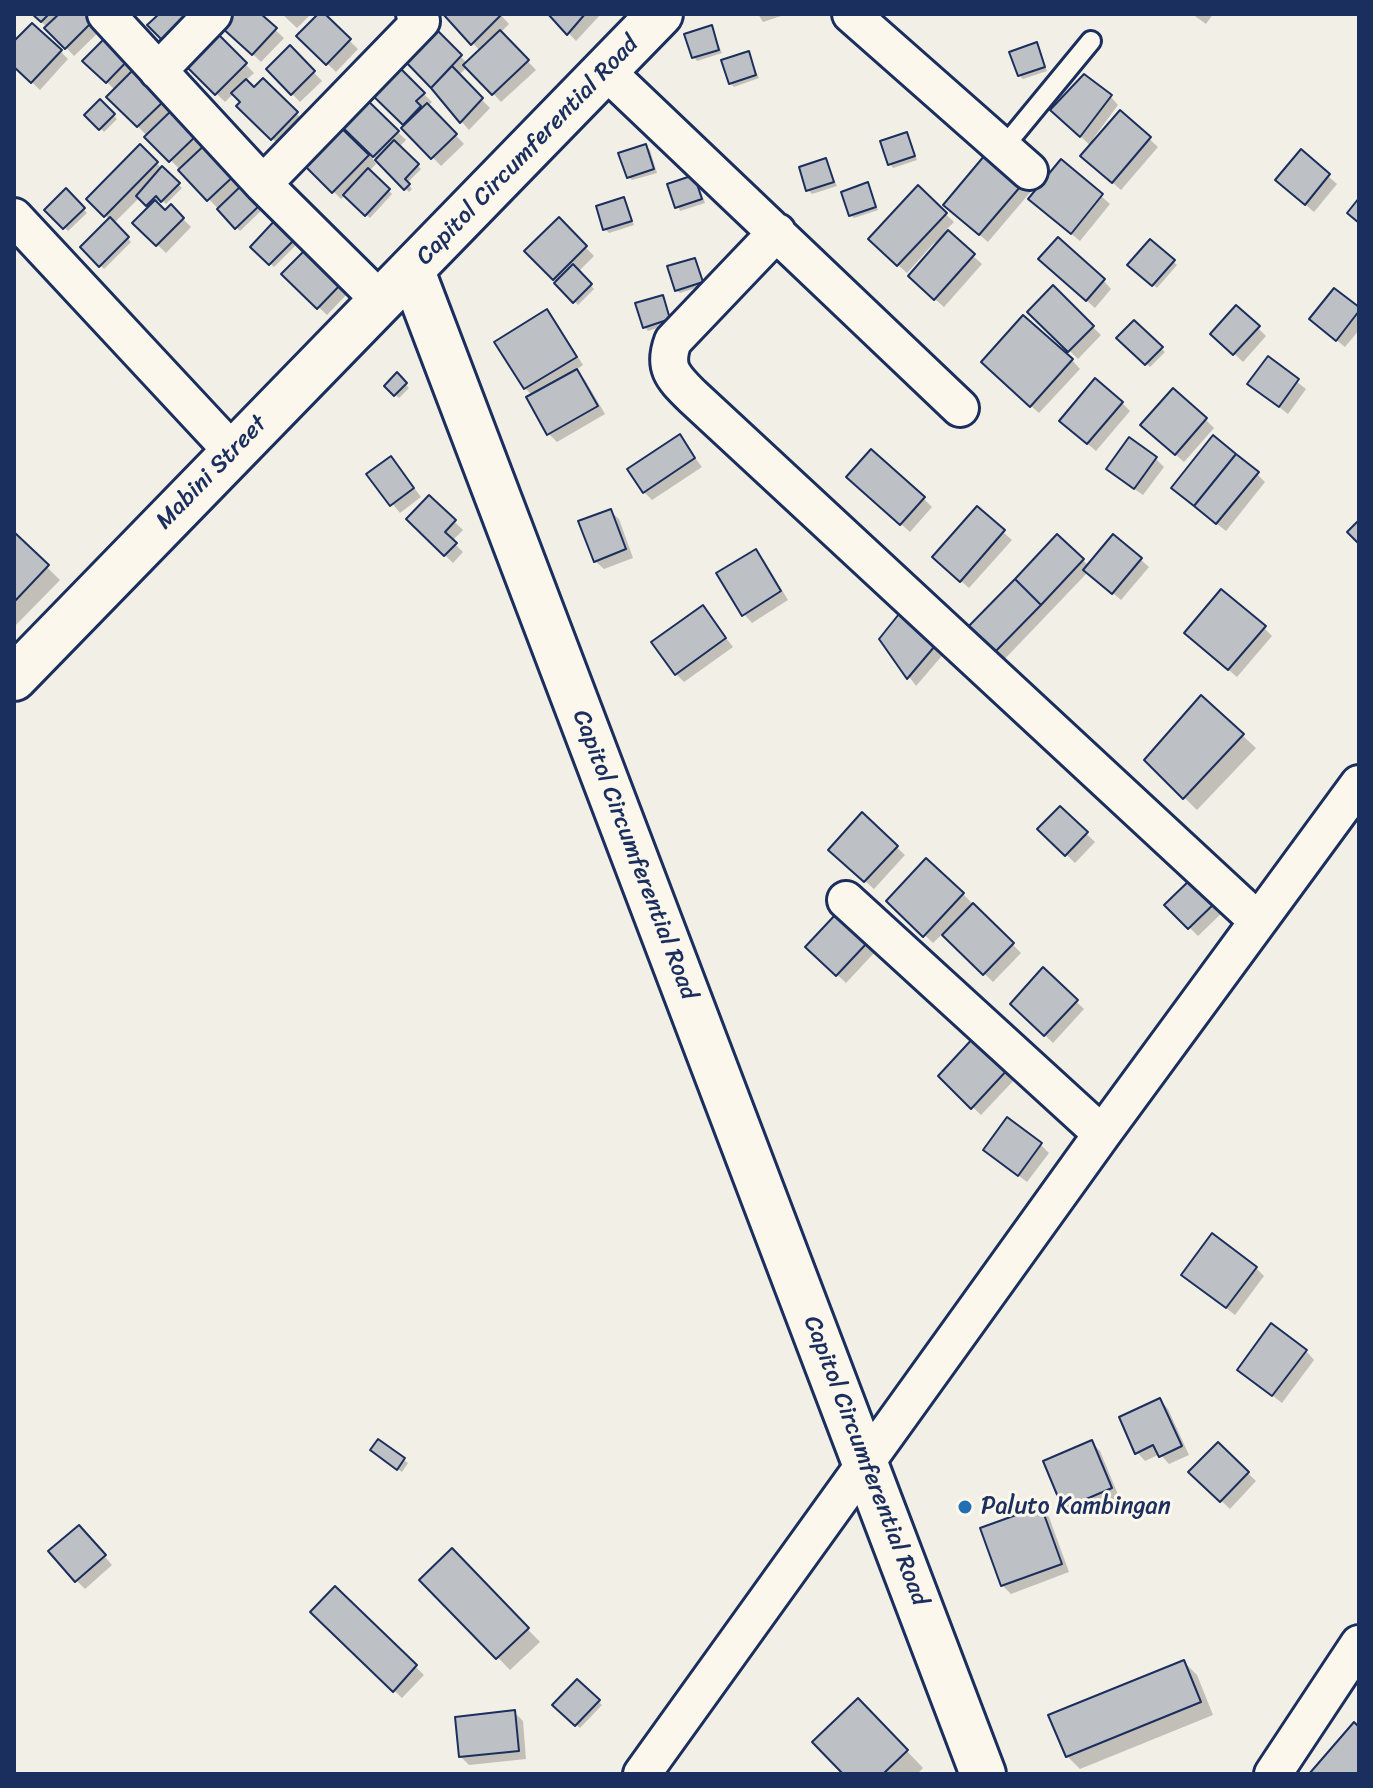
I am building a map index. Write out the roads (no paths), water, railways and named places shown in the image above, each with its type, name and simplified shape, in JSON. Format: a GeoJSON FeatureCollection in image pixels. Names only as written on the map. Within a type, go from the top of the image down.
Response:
{"type":"FeatureCollection","features":[{"type":"Feature","properties":{"kind":"main road","name":"Capitol Circumferential Road"},"geometry":{"type":"LineString","coordinates":[[660,14],[412,271],[983,1774]]}},
{"type":"Feature","properties":{"kind":"main road","name":"Mabini Street"},"geometry":{"type":"LineString","coordinates":[[14,678],[232,451],[412,271]]}},
{"type":"Feature","properties":{"kind":"street"},"geometry":{"type":"LineString","coordinates":[[106,14],[263,184],[381,301]]}},
{"type":"Feature","properties":{"kind":"street"},"geometry":{"type":"LineString","coordinates":[[158,71],[213,14]]}},
{"type":"Feature","properties":{"kind":"street"},"geometry":{"type":"LineString","coordinates":[[263,184],[421,21],[415,14]]}},
{"type":"Feature","properties":{"kind":"street"},"geometry":{"type":"LineString","coordinates":[[851,14],[1016,160]]}},
{"type":"Feature","properties":{"kind":"street"},"geometry":{"type":"LineString","coordinates":[[606,71],[960,408]]}},
{"type":"Feature","properties":{"kind":"street"},"geometry":{"type":"LineString","coordinates":[[14,217],[232,451]]}},
{"type":"Feature","properties":{"kind":"street"},"geometry":{"type":"LineString","coordinates":[[777,232],[673,341],[667,358],[670,371],[692,396],[1258,921]]}},
{"type":"Feature","properties":{"kind":"street"},"geometry":{"type":"LineString","coordinates":[[642,1774],[1102,1134],[1359,784]]}},
{"type":"Feature","properties":{"kind":"street"},"geometry":{"type":"LineString","coordinates":[[846,900],[1102,1134]]}},
{"type":"Feature","properties":{"kind":"street"},"geometry":{"type":"LineString","coordinates":[[1273,1774],[1359,1644]]}},
{"type":"Feature","properties":{"kind":"lane"},"geometry":{"type":"LineString","coordinates":[[1016,160],[1091,41]]}},
{"type":"Feature","properties":{"kind":"place","name":"Paluto Kambingan"},"geometry":{"type":"Point","coordinates":[965,1507]}}]}
